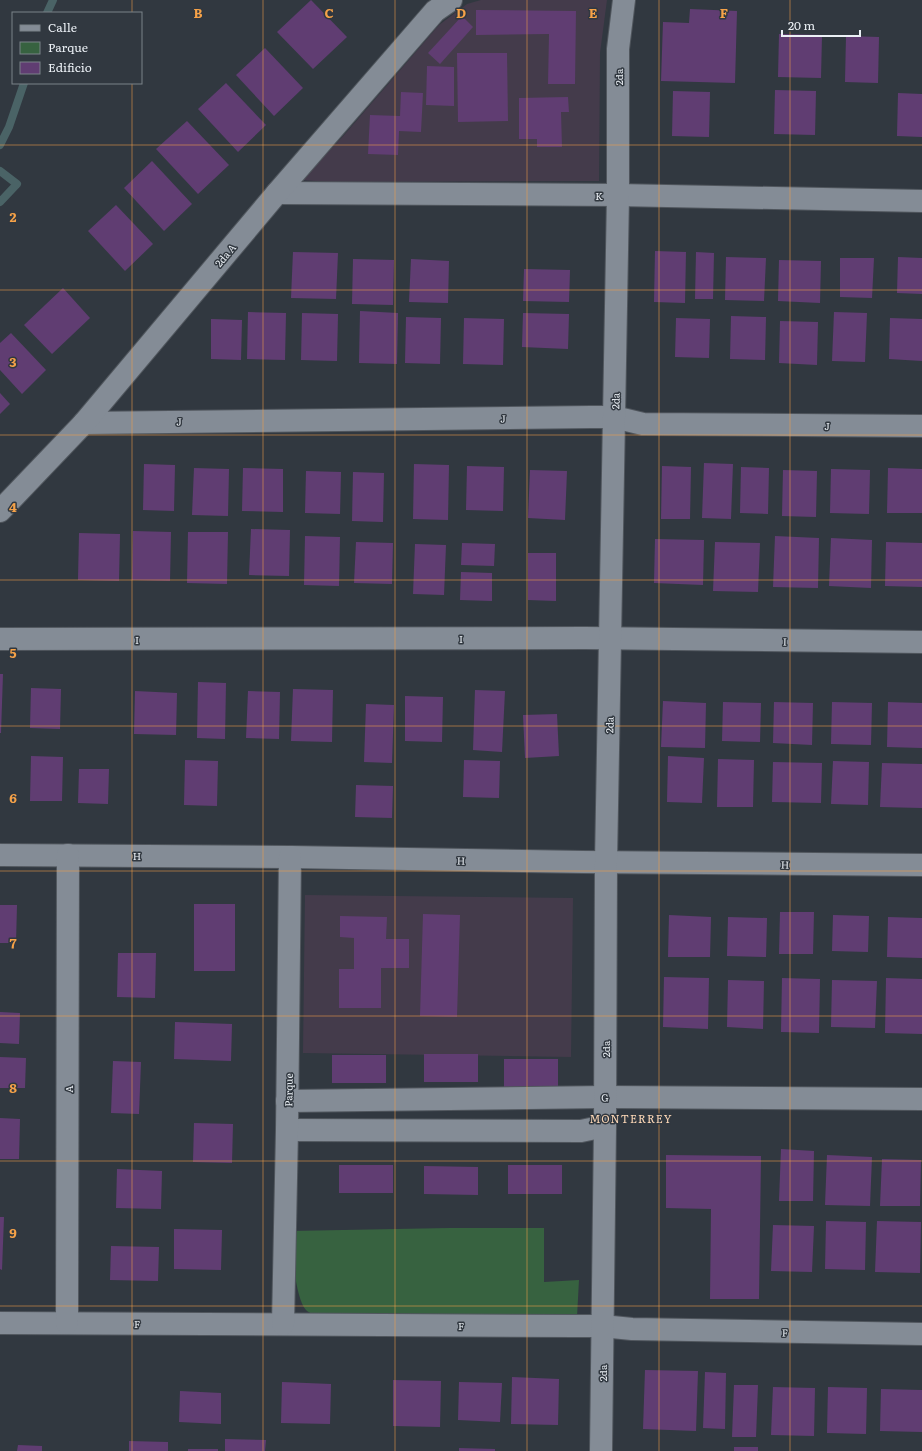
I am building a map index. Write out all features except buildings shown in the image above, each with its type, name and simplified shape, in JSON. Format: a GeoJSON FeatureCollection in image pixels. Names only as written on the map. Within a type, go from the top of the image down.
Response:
{"type":"FeatureCollection","features":[{"type":"Feature","properties":{"kind":"street","name":"2da A"},"geometry":{"type":"LineString","coordinates":[[0,511],[84,422],[277,193],[435,11],[451,0]]}},
{"type":"Feature","properties":{"kind":"street","name":"2da"},"geometry":{"type":"LineString","coordinates":[[601,1451],[605,1126],[606,862],[618,195],[618,49],[624,0]]}},
{"type":"Feature","properties":{"kind":"street","name":"K"},"geometry":{"type":"LineString","coordinates":[[277,193],[618,195],[922,201]]}},
{"type":"Feature","properties":{"kind":"street","name":"J"},"geometry":{"type":"LineString","coordinates":[[84,422],[614,417],[643,424],[922,426]]}},
{"type":"Feature","properties":{"kind":"street","name":"I"},"geometry":{"type":"LineString","coordinates":[[0,639],[611,639],[922,642]]}},
{"type":"Feature","properties":{"kind":"street","name":"H"},"geometry":{"type":"LineString","coordinates":[[0,855],[922,865]]}},
{"type":"Feature","properties":{"kind":"street","name":"A"},"geometry":{"type":"LineString","coordinates":[[67,1323],[68,855]]}},
{"type":"Feature","properties":{"kind":"street","name":"Parque"},"geometry":{"type":"LineString","coordinates":[[283,1324],[288,1101],[290,857]]}},
{"type":"Feature","properties":{"kind":"street","name":"G"},"geometry":{"type":"LineString","coordinates":[[288,1101],[605,1098],[922,1099]]}},
{"type":"Feature","properties":{"kind":"street"},"geometry":{"type":"LineString","coordinates":[[287,1130],[581,1131],[605,1126]]}},
{"type":"Feature","properties":{"kind":"street","name":"F"},"geometry":{"type":"LineString","coordinates":[[0,1323],[602,1326],[632,1330],[922,1334]]}},
{"type":"Feature","properties":{"kind":"shaded area"},"geometry":{"type":"Polygon","coordinates":[[[481,0],[607,0],[600,53],[599,181],[327,182],[302,180],[345,134],[439,25],[467,4],[481,0]]]}},
{"type":"Feature","properties":{"kind":"shaded area"},"geometry":{"type":"Polygon","coordinates":[[[305,895],[573,898],[571,1057],[303,1053],[305,895]]]}},
{"type":"Feature","properties":{"kind":"green space"},"geometry":{"type":"Polygon","coordinates":[[[544,1228],[544,1282],[579,1280],[577,1317],[325,1320],[306,1310],[302,1304],[295,1273],[290,1231],[544,1228]]]}},
{"type":"Feature","properties":{"kind":"waterway"},"geometry":{"type":"LineString","coordinates":[[47,12],[53,0]]}},
{"type":"Feature","properties":{"kind":"waterway"},"geometry":{"type":"LineString","coordinates":[[0,145],[9,127],[24,84]]}},
{"type":"Feature","properties":{"kind":"waterway"},"geometry":{"type":"LineString","coordinates":[[0,171],[17,184],[0,202]]}},
{"type":"Feature","properties":{"kind":"district","name":"MONTERREY"},"geometry":{"type":"Point","coordinates":[631,1118]}}]}
